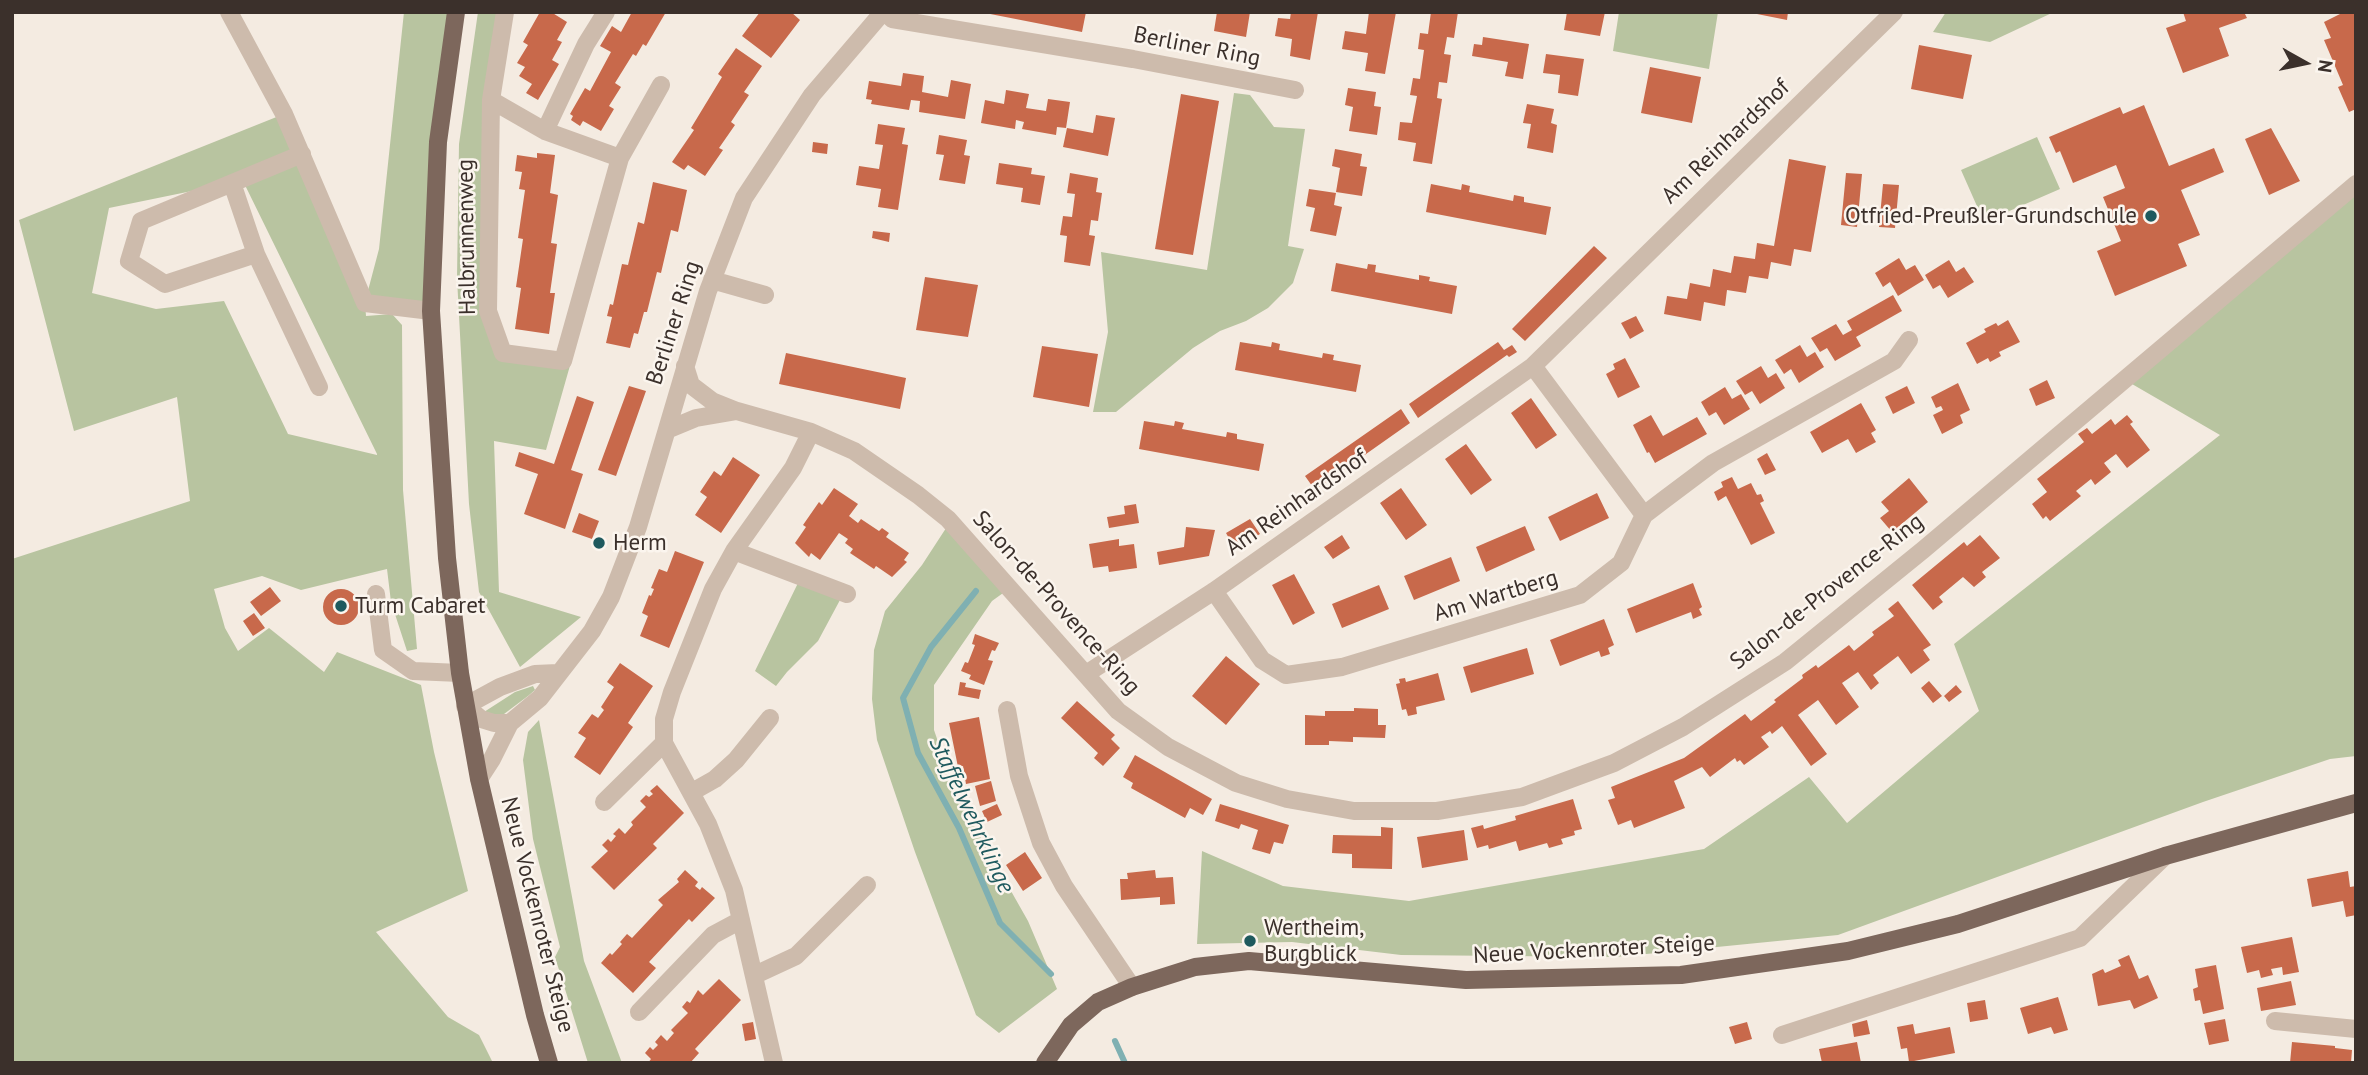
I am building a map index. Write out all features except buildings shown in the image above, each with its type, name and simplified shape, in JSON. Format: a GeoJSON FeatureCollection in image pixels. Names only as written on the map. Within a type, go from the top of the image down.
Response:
{"type":"FeatureCollection","features":[{"type":"Feature","properties":{"kind":"main road","name":"Neue Vockenroter Steige"},"geometry":{"type":"LineString","coordinates":[[456,12],[439,142],[431,311],[446,545],[460,673],[479,779],[535,1015],[549,1063]]}},
{"type":"Feature","properties":{"kind":"main road","name":"Neue Vockenroter Steige"},"geometry":{"type":"LineString","coordinates":[[1045,1063],[1072,1026],[1098,1002],[1132,987],[1195,967],[1249,961],[1466,980],[1681,975],[1860,948],[1958,924],[2165,856],[2356,803]]}},
{"type":"Feature","properties":{"kind":"street"},"geometry":{"type":"LineString","coordinates":[[229,12],[284,114],[365,303],[431,311]]}},
{"type":"Feature","properties":{"kind":"street","name":"Halbrunnenweg"},"geometry":{"type":"LineString","coordinates":[[505,12],[491,100],[488,311],[503,353],[563,360],[620,158],[661,85]]}},
{"type":"Feature","properties":{"kind":"street"},"geometry":{"type":"LineString","coordinates":[[545,131],[586,44],[606,12]]}},
{"type":"Feature","properties":{"kind":"street","name":"Berliner Ring"},"geometry":{"type":"LineString","coordinates":[[479,779],[492,760],[510,723],[540,698],[592,631],[611,597],[638,527],[712,280],[744,198],[812,94],[884,12],[892,19],[1133,59],[1295,90]]}},
{"type":"Feature","properties":{"kind":"street","name":"Am Reinhardshof"},"geometry":{"type":"LineString","coordinates":[[1086,674],[1214,591],[1533,366],[1894,12]]}},
{"type":"Feature","properties":{"kind":"street"},"geometry":{"type":"LineString","coordinates":[[491,100],[545,131],[620,158]]}},
{"type":"Feature","properties":{"kind":"street"},"geometry":{"type":"LineString","coordinates":[[256,254],[165,284],[129,261],[141,221],[302,154]]}},
{"type":"Feature","properties":{"kind":"street"},"geometry":{"type":"LineString","coordinates":[[232,183],[256,254],[319,387]]}},
{"type":"Feature","properties":{"kind":"street","name":"Salon-de-Provence-Ring"},"geometry":{"type":"LineString","coordinates":[[685,366],[691,385],[712,401],[811,432],[854,451],[948,520],[1118,711],[1168,747],[1236,783],[1287,799],[1354,811],[1437,811],[1522,797],[1614,763],[1683,727],[1785,662],[1923,550],[2356,184]]}},
{"type":"Feature","properties":{"kind":"street"},"geometry":{"type":"LineString","coordinates":[[712,280],[765,295]]}},
{"type":"Feature","properties":{"kind":"street","name":"Am Wartberg"},"geometry":{"type":"LineString","coordinates":[[1214,591],[1262,660],[1286,675],[1342,667],[1580,595],[1621,563],[1644,515],[1713,463],[1894,361],[1909,340]]}},
{"type":"Feature","properties":{"kind":"street"},"geometry":{"type":"LineString","coordinates":[[1533,366],[1644,515]]}},
{"type":"Feature","properties":{"kind":"street","name":"Salon-de-Provence-Ring"},"geometry":{"type":"LineString","coordinates":[[667,430],[696,418],[737,411]]}},
{"type":"Feature","properties":{"kind":"street"},"geometry":{"type":"LineString","coordinates":[[774,1063],[734,890],[692,792],[664,743],[664,719],[713,589],[734,551],[793,468],[811,432]]}},
{"type":"Feature","properties":{"kind":"street"},"geometry":{"type":"LineString","coordinates":[[734,551],[847,594]]}},
{"type":"Feature","properties":{"kind":"street"},"geometry":{"type":"LineString","coordinates":[[376,594],[383,649],[413,671],[460,673]]}},
{"type":"Feature","properties":{"kind":"street"},"geometry":{"type":"LineString","coordinates":[[510,723],[494,723],[481,719],[465,706],[500,687],[535,674],[558,673]]}},
{"type":"Feature","properties":{"kind":"street"},"geometry":{"type":"LineString","coordinates":[[1007,710],[1019,776],[1041,843],[1064,886],[1132,987]]}},
{"type":"Feature","properties":{"kind":"street"},"geometry":{"type":"LineString","coordinates":[[692,792],[715,779],[736,760],[771,718]]}},
{"type":"Feature","properties":{"kind":"street"},"geometry":{"type":"LineString","coordinates":[[604,803],[664,743]]}},
{"type":"Feature","properties":{"kind":"street","name":"Neue Vockenroter Steige"},"geometry":{"type":"LineString","coordinates":[[1782,1035],[2080,938],[2165,856]]}},
{"type":"Feature","properties":{"kind":"street"},"geometry":{"type":"LineString","coordinates":[[755,975],[796,956],[867,885]]}},
{"type":"Feature","properties":{"kind":"street"},"geometry":{"type":"LineString","coordinates":[[639,1012],[713,935],[741,920]]}},
{"type":"Feature","properties":{"kind":"street"},"geometry":{"type":"LineString","coordinates":[[2275,1021],[2356,1029]]}},
{"type":"Feature","properties":{"kind":"green space"},"geometry":{"type":"Polygon","coordinates":[[[404,12],[456,12],[431,311],[365,303],[366,316],[392,314],[402,325],[403,490],[417,649],[407,651],[391,602],[387,569],[301,590],[262,576],[214,589],[225,628],[238,651],[269,628],[324,672],[337,652],[421,685],[434,752],[468,891],[376,932],[448,1017],[479,1035],[493,1063],[12,1063],[12,559],[190,501],[177,397],[74,431],[19,220],[284,114],[365,302],[379,249],[404,12]],[[242,179],[109,208],[92,293],[156,309],[224,301],[288,434],[377,455],[242,179]]]}},
{"type":"Feature","properties":{"kind":"green space"},"geometry":{"type":"Polygon","coordinates":[[[478,12],[505,12],[488,311],[504,353],[571,362],[546,450],[494,441],[499,592],[581,617],[520,667],[479,592],[469,504],[457,278],[459,144],[478,12]]]}},
{"type":"Feature","properties":{"kind":"green space"},"geometry":{"type":"Polygon","coordinates":[[[1619,12],[1718,12],[1709,69],[1613,51],[1619,12]]]}},
{"type":"Feature","properties":{"kind":"green space"},"geometry":{"type":"Polygon","coordinates":[[[1946,12],[2054,12],[1990,42],[1933,32],[1946,12]]]}},
{"type":"Feature","properties":{"kind":"green space"},"geometry":{"type":"Polygon","coordinates":[[[1234,93],[1250,95],[1274,127],[1305,129],[1288,246],[1304,249],[1293,283],[1268,308],[1246,321],[1220,331],[1193,348],[1116,412],[1093,412],[1108,332],[1101,252],[1207,270],[1234,93]]]}},
{"type":"Feature","properties":{"kind":"green space"},"geometry":{"type":"Polygon","coordinates":[[[2037,137],[2060,189],[1984,222],[1961,170],[2037,137]]]}},
{"type":"Feature","properties":{"kind":"green space"},"geometry":{"type":"Polygon","coordinates":[[[2356,184],[2356,756],[2330,759],[2203,802],[1838,935],[1616,957],[1401,955],[1292,942],[1197,944],[1202,851],[1283,886],[1409,901],[1704,849],[1809,777],[1847,823],[1979,711],[1954,644],[2220,435],[2132,384],[2356,184]]]}},
{"type":"Feature","properties":{"kind":"green space"},"geometry":{"type":"Polygon","coordinates":[[[950,522],[1010,588],[992,601],[934,685],[934,730],[956,794],[1028,921],[1057,989],[999,1033],[976,1015],[915,852],[877,740],[872,699],[874,650],[885,611],[922,565],[950,522]]]}},
{"type":"Feature","properties":{"kind":"green space"},"geometry":{"type":"Polygon","coordinates":[[[798,583],[840,600],[818,641],[776,686],[755,671],[798,583]]]}},
{"type":"Feature","properties":{"kind":"green space"},"geometry":{"type":"Polygon","coordinates":[[[533,686],[535,690],[504,714],[484,712],[515,692],[533,686]]]}},
{"type":"Feature","properties":{"kind":"green space"},"geometry":{"type":"Polygon","coordinates":[[[539,720],[584,961],[622,1063],[588,1063],[555,957],[560,947],[533,839],[523,760],[528,732],[539,720]]]}},
{"type":"Feature","properties":{"kind":"waterway","name":"Staffelwehrklinge"},"geometry":{"type":"LineString","coordinates":[[976,591],[931,647],[903,698],[918,753],[959,828],[1000,923],[1051,974]]}},
{"type":"Feature","properties":{"kind":"waterway","name":"Staffelwehrklinge"},"geometry":{"type":"LineString","coordinates":[[1115,1041],[1125,1063]]}},
{"type":"Feature","properties":{"kind":"place","name":"Otfried-Preußler-Grundschule"},"geometry":{"type":"Point","coordinates":[2151,216]}},
{"type":"Feature","properties":{"kind":"place","name":"Herm"},"geometry":{"type":"Point","coordinates":[599,543]}},
{"type":"Feature","properties":{"kind":"place","name":"Turm Cabaret"},"geometry":{"type":"Point","coordinates":[341,606]}},
{"type":"Feature","properties":{"kind":"place","name":"Wertheim, Burgblick"},"geometry":{"type":"Point","coordinates":[1250,941]}}]}
